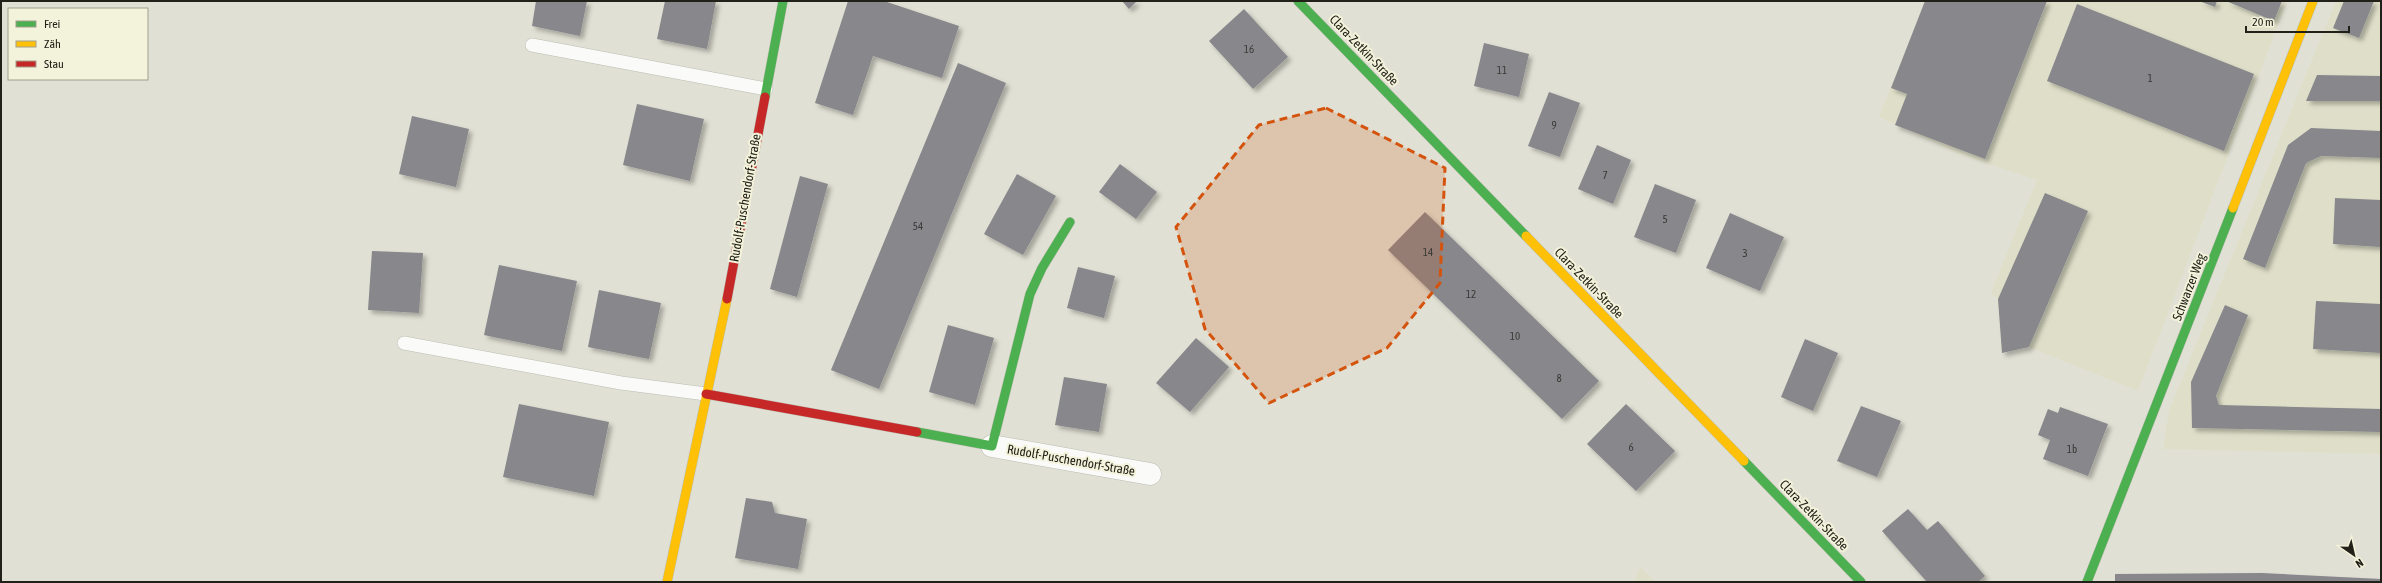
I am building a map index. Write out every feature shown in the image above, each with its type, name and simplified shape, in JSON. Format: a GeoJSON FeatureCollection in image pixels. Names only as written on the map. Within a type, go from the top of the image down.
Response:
{"type":"FeatureCollection","features":[{"type":"Feature","properties":{"kind":"street","name":"Rudolf-Puschendorf-Straße"},"geometry":{"type":"LineString","coordinates":[[667,582],[727,297],[783,1]]}},
{"type":"Feature","properties":{"kind":"street","name":"Clara-Zetkin-Straße"},"geometry":{"type":"LineString","coordinates":[[1298,1],[1861,582]]}},
{"type":"Feature","properties":{"kind":"street","name":"Schwarzer Weg"},"geometry":{"type":"LineString","coordinates":[[2087,582],[2313,1]]}},
{"type":"Feature","properties":{"kind":"street","name":"Rudolf-Puschendorf-Straße"},"geometry":{"type":"LineString","coordinates":[[992,446],[1030,294],[1042,268],[1070,222]]}},
{"type":"Feature","properties":{"kind":"street","name":"Rudolf-Puschendorf-Straße"},"geometry":{"type":"LineString","coordinates":[[706,394],[1150,474]]}},
{"type":"Feature","properties":{"kind":"lane"},"geometry":{"type":"LineString","coordinates":[[532,45],[766,89]]}},
{"type":"Feature","properties":{"kind":"lane"},"geometry":{"type":"LineString","coordinates":[[404,344],[621,383],[706,394]]}},
{"type":"Feature","properties":{"kind":"highlighted area"},"geometry":{"type":"Polygon","coordinates":[[[1326,108],[1445,168],[1440,283],[1387,348],[1269,403],[1205,329],[1176,227],[1259,125],[1326,108]]]}},
{"type":"Feature","properties":{"kind":"shaded area"},"geometry":{"type":"Polygon","coordinates":[[[1925,1],[2287,1],[2138,391],[2029,347],[1998,299],[1991,293],[2037,180],[1957,153],[1879,117],[1925,1]]]}},
{"type":"Feature","properties":{"kind":"shaded area"},"geometry":{"type":"Polygon","coordinates":[[[2336,1],[2381,1],[2381,454],[2163,449],[2169,411],[2336,1]]]}},
{"type":"Feature","properties":{"kind":"shaded area"},"geometry":{"type":"Polygon","coordinates":[[[1640,567],[1656,582],[1634,582],[1640,567]]]}},
{"type":"Feature","properties":{"kind":"building"},"geometry":{"type":"Polygon","coordinates":[[[536,1],[587,1],[580,36],[532,26],[536,1]]]}},
{"type":"Feature","properties":{"kind":"building"},"geometry":{"type":"Polygon","coordinates":[[[665,1],[716,1],[707,49],[657,39],[665,1]]]}},
{"type":"Feature","properties":{"kind":"building"},"geometry":{"type":"Polygon","coordinates":[[[848,1],[884,1],[959,26],[942,78],[873,56],[853,115],[815,103],[848,1]]]}},
{"type":"Feature","properties":{"kind":"building"},"geometry":{"type":"Polygon","coordinates":[[[1122,1],[1137,1],[1129,9],[1122,1]]]}},
{"type":"Feature","properties":{"kind":"building"},"geometry":{"type":"Polygon","coordinates":[[[1925,1],[2047,1],[1985,159],[1895,125],[1907,94],[1891,88],[1925,1]]]}},
{"type":"Feature","properties":{"kind":"building"},"geometry":{"type":"Polygon","coordinates":[[[2199,1],[2217,1],[2215,7],[2199,1]]]}},
{"type":"Feature","properties":{"kind":"building"},"geometry":{"type":"Polygon","coordinates":[[[2226,1],[2282,1],[2274,21],[2226,1]]]}},
{"type":"Feature","properties":{"kind":"building"},"geometry":{"type":"Polygon","coordinates":[[[2344,1],[2374,1],[2359,38],[2333,28],[2344,1]]]}},
{"type":"Feature","properties":{"kind":"building"},"geometry":{"type":"Polygon","coordinates":[[[2077,4],[2254,74],[2224,151],[2047,81],[2077,4]]]}},
{"type":"Feature","properties":{"kind":"building"},"geometry":{"type":"Polygon","coordinates":[[[1244,9],[1288,57],[1253,89],[1209,41],[1244,9]]]}},
{"type":"Feature","properties":{"kind":"building"},"geometry":{"type":"Polygon","coordinates":[[[1484,43],[1529,54],[1519,97],[1474,86],[1484,43]]]}},
{"type":"Feature","properties":{"kind":"building"},"geometry":{"type":"Polygon","coordinates":[[[958,63],[1006,83],[879,389],[831,370],[958,63]]]}},
{"type":"Feature","properties":{"kind":"building"},"geometry":{"type":"Polygon","coordinates":[[[2317,75],[2381,76],[2381,101],[2306,101],[2317,75]]]}},
{"type":"Feature","properties":{"kind":"building"},"geometry":{"type":"Polygon","coordinates":[[[1549,92],[1580,103],[1560,157],[1528,146],[1549,92]]]}},
{"type":"Feature","properties":{"kind":"building"},"geometry":{"type":"Polygon","coordinates":[[[637,104],[704,119],[690,181],[623,165],[637,104]]]}},
{"type":"Feature","properties":{"kind":"building"},"geometry":{"type":"Polygon","coordinates":[[[412,116],[469,129],[456,187],[399,174],[412,116]]]}},
{"type":"Feature","properties":{"kind":"building"},"geometry":{"type":"Polygon","coordinates":[[[2311,128],[2381,131],[2381,158],[2321,156],[2306,163],[2265,268],[2243,259],[2288,145],[2311,128]]]}},
{"type":"Feature","properties":{"kind":"building"},"geometry":{"type":"Polygon","coordinates":[[[1597,145],[1631,160],[1613,204],[1578,189],[1597,145]]]}},
{"type":"Feature","properties":{"kind":"building"},"geometry":{"type":"Polygon","coordinates":[[[1120,164],[1157,192],[1136,219],[1099,192],[1120,164]]]}},
{"type":"Feature","properties":{"kind":"building"},"geometry":{"type":"Polygon","coordinates":[[[1017,174],[1056,196],[1023,255],[984,234],[1017,174]]]}},
{"type":"Feature","properties":{"kind":"building"},"geometry":{"type":"Polygon","coordinates":[[[800,176],[828,184],[797,297],[770,289],[800,176]]]}},
{"type":"Feature","properties":{"kind":"building"},"geometry":{"type":"Polygon","coordinates":[[[1655,184],[1696,200],[1676,253],[1634,237],[1655,184]]]}},
{"type":"Feature","properties":{"kind":"building"},"geometry":{"type":"Polygon","coordinates":[[[2045,193],[2088,211],[2029,347],[2002,353],[1998,299],[2045,193]]]}},
{"type":"Feature","properties":{"kind":"building"},"geometry":{"type":"Polygon","coordinates":[[[2335,198],[2381,200],[2381,247],[2333,244],[2335,198]]]}},
{"type":"Feature","properties":{"kind":"building"},"geometry":{"type":"Polygon","coordinates":[[[1425,212],[1599,381],[1562,419],[1388,250],[1425,212]]]}},
{"type":"Feature","properties":{"kind":"building"},"geometry":{"type":"Polygon","coordinates":[[[1730,213],[1784,237],[1760,291],[1706,268],[1730,213]]]}},
{"type":"Feature","properties":{"kind":"building"},"geometry":{"type":"Polygon","coordinates":[[[372,251],[423,253],[419,313],[368,310],[372,251]]]}},
{"type":"Feature","properties":{"kind":"building"},"geometry":{"type":"Polygon","coordinates":[[[499,265],[577,281],[562,351],[484,335],[499,265]]]}},
{"type":"Feature","properties":{"kind":"building"},"geometry":{"type":"Polygon","coordinates":[[[1078,267],[1115,276],[1104,318],[1067,308],[1078,267]]]}},
{"type":"Feature","properties":{"kind":"building"},"geometry":{"type":"Polygon","coordinates":[[[599,290],[661,303],[649,359],[588,347],[599,290]]]}},
{"type":"Feature","properties":{"kind":"building"},"geometry":{"type":"Polygon","coordinates":[[[2316,301],[2381,304],[2381,353],[2313,349],[2316,301]]]}},
{"type":"Feature","properties":{"kind":"building"},"geometry":{"type":"Polygon","coordinates":[[[2225,305],[2248,315],[2216,396],[2219,405],[2381,409],[2381,432],[2192,428],[2191,382],[2225,305]]]}},
{"type":"Feature","properties":{"kind":"building"},"geometry":{"type":"Polygon","coordinates":[[[948,325],[994,338],[975,405],[929,392],[948,325]]]}},
{"type":"Feature","properties":{"kind":"building"},"geometry":{"type":"Polygon","coordinates":[[[1196,338],[1229,367],[1190,412],[1156,383],[1196,338]]]}},
{"type":"Feature","properties":{"kind":"building"},"geometry":{"type":"Polygon","coordinates":[[[1805,339],[1838,353],[1813,411],[1781,397],[1805,339]]]}},
{"type":"Feature","properties":{"kind":"building"},"geometry":{"type":"Polygon","coordinates":[[[1064,377],[1107,384],[1099,432],[1055,425],[1064,377]]]}},
{"type":"Feature","properties":{"kind":"building"},"geometry":{"type":"Polygon","coordinates":[[[519,404],[609,422],[594,496],[503,477],[519,404]]]}},
{"type":"Feature","properties":{"kind":"building"},"geometry":{"type":"Polygon","coordinates":[[[1626,404],[1675,451],[1636,491],[1587,444],[1626,404]]]}},
{"type":"Feature","properties":{"kind":"building"},"geometry":{"type":"Polygon","coordinates":[[[1861,406],[1901,421],[1877,477],[1837,461],[1861,406]]]}},
{"type":"Feature","properties":{"kind":"building"},"geometry":{"type":"Polygon","coordinates":[[[2060,407],[2108,424],[2088,476],[2043,459],[2050,440],[2038,435],[2048,409],[2058,413],[2060,407]]]}},
{"type":"Feature","properties":{"kind":"building"},"geometry":{"type":"Polygon","coordinates":[[[746,498],[772,502],[775,513],[807,519],[798,569],[735,558],[746,498]]]}},
{"type":"Feature","properties":{"kind":"building"},"geometry":{"type":"Polygon","coordinates":[[[1908,509],[1927,530],[1938,521],[1985,576],[1978,582],[1927,582],[1882,531],[1908,509]]]}},
{"type":"Feature","properties":{"kind":"building"},"geometry":{"type":"Polygon","coordinates":[[[2262,573],[2381,579],[2381,582],[2115,582],[2115,574],[2262,573]]]}},
{"type":"Feature","properties":{"kind":"traffic: fast"},"geometry":{"type":"LineString","coordinates":[[765,97],[783,1]]}},
{"type":"Feature","properties":{"kind":"traffic: fast"},"geometry":{"type":"LineString","coordinates":[[1298,1],[1526,236]]}},
{"type":"Feature","properties":{"kind":"traffic: fast"},"geometry":{"type":"LineString","coordinates":[[2087,582],[2233,208]]}},
{"type":"Feature","properties":{"kind":"traffic: fast"},"geometry":{"type":"LineString","coordinates":[[917,432],[992,446],[1030,294],[1042,268],[1070,222]]}},
{"type":"Feature","properties":{"kind":"traffic: fast"},"geometry":{"type":"LineString","coordinates":[[1744,461],[1861,582]]}},
{"type":"Feature","properties":{"kind":"traffic: slow"},"geometry":{"type":"LineString","coordinates":[[2233,208],[2313,1]]}},
{"type":"Feature","properties":{"kind":"traffic: slow"},"geometry":{"type":"LineString","coordinates":[[1526,236],[1744,461]]}},
{"type":"Feature","properties":{"kind":"traffic: slow"},"geometry":{"type":"LineString","coordinates":[[667,582],[727,299]]}},
{"type":"Feature","properties":{"kind":"traffic: jam"},"geometry":{"type":"LineString","coordinates":[[727,299],[765,97]]}},
{"type":"Feature","properties":{"kind":"traffic: jam"},"geometry":{"type":"LineString","coordinates":[[706,394],[917,432]]}}]}
